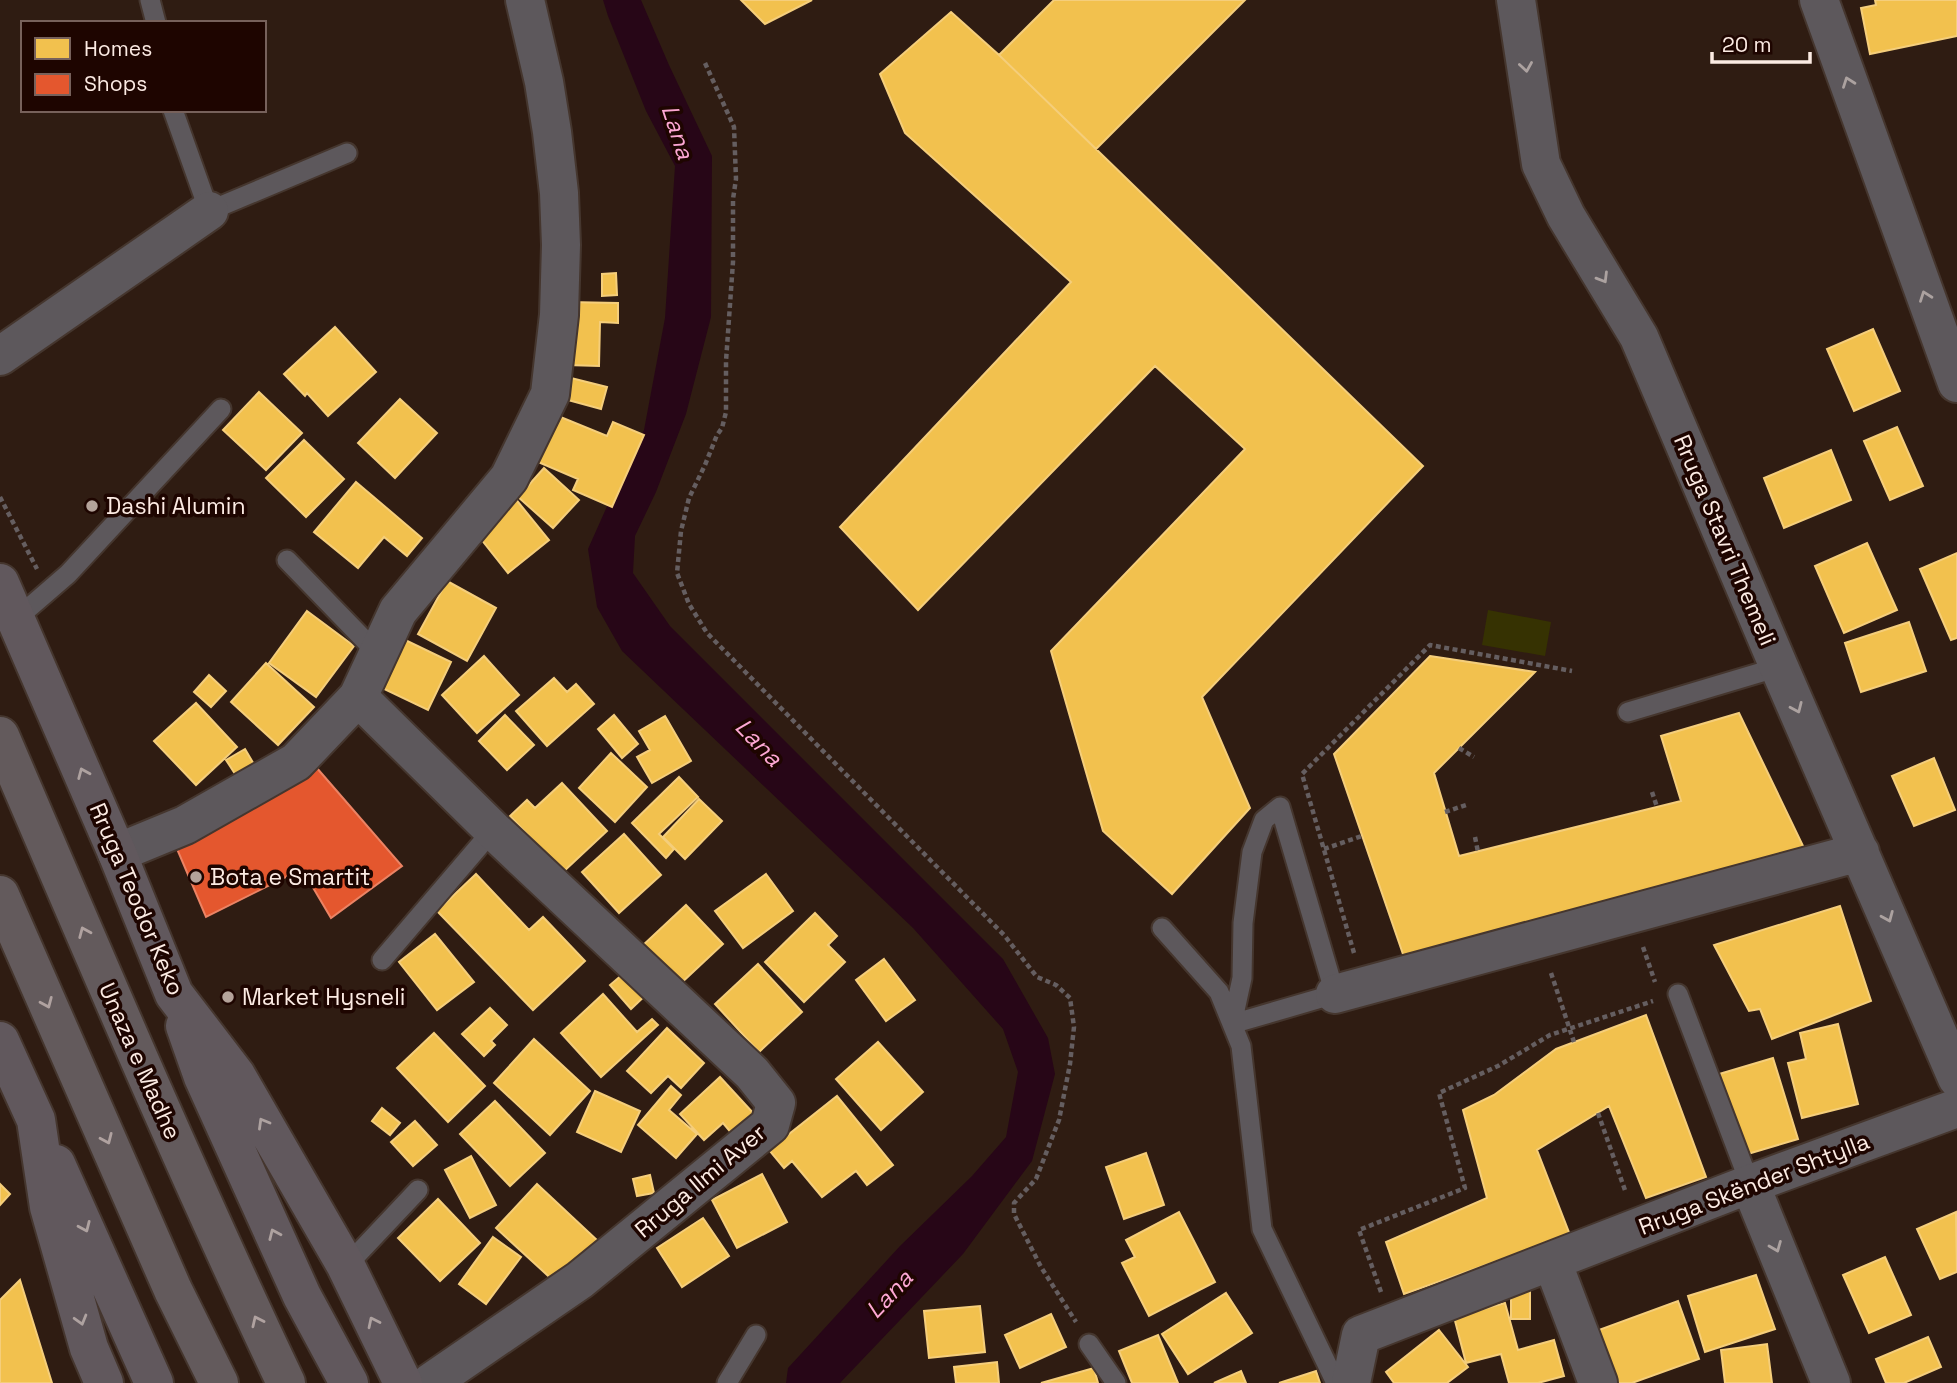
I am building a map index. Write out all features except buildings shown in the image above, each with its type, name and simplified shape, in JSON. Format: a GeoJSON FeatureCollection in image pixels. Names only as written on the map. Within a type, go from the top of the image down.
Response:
{"type":"FeatureCollection","features":[{"type":"Feature","properties":{"kind":"highway","name":"Unaza e Madhe"},"geometry":{"type":"LineString","coordinates":[[0,736],[111,995],[286,1383]]}},
{"type":"Feature","properties":{"kind":"highway"},"geometry":{"type":"LineString","coordinates":[[0,895],[173,1290],[219,1383]]}},
{"type":"Feature","properties":{"kind":"main road","name":"Rruga Teodor Keko"},"geometry":{"type":"LineString","coordinates":[[0,583],[117,853],[174,995],[236,1075],[345,1264],[403,1383]]}},
{"type":"Feature","properties":{"kind":"main road"},"geometry":{"type":"LineString","coordinates":[[174,995],[204,1077],[302,1296],[349,1383]]}},
{"type":"Feature","properties":{"kind":"main road"},"geometry":{"type":"LineString","coordinates":[[0,1041],[154,1383]]}},
{"type":"Feature","properties":{"kind":"main road"},"geometry":{"type":"LineString","coordinates":[[36,1120],[49,1207],[89,1348],[104,1383]]}},
{"type":"Feature","properties":{"kind":"street"},"geometry":{"type":"LineString","coordinates":[[117,853],[185,825],[296,762],[358,697],[398,611],[509,478],[550,394],[559,315],[559,193],[544,82],[525,0]]}},
{"type":"Feature","properties":{"kind":"street","name":"Rruga Stavri Themeli"},"geometry":{"type":"LineString","coordinates":[[1516,0],[1541,164],[1566,216],[1639,337],[1957,1078]]}},
{"type":"Feature","properties":{"kind":"street"},"geometry":{"type":"LineString","coordinates":[[1819,0],[1947,329],[1957,383]]}},
{"type":"Feature","properties":{"kind":"street"},"geometry":{"type":"LineString","coordinates":[[0,356],[209,211]]}},
{"type":"Feature","properties":{"kind":"street","name":"Rruga Ilmi Aver"},"geometry":{"type":"LineString","coordinates":[[358,697],[494,830],[752,1073],[776,1103],[770,1125],[580,1280],[430,1383]]}},
{"type":"Feature","properties":{"kind":"street"},"geometry":{"type":"LineString","coordinates":[[1350,991],[1860,852]]}},
{"type":"Feature","properties":{"kind":"street","name":"Rruga Skënder Shtylla"},"geometry":{"type":"LineString","coordinates":[[1377,1329],[1750,1184],[1957,1108]]}},
{"type":"Feature","properties":{"kind":"street"},"geometry":{"type":"LineString","coordinates":[[1750,1184],[1831,1383]]}},
{"type":"Feature","properties":{"kind":"street"},"geometry":{"type":"LineString","coordinates":[[1552,1261],[1598,1383]]}},
{"type":"Feature","properties":{"kind":"street"},"geometry":{"type":"LineString","coordinates":[[1351,1383],[1377,1329]]}},
{"type":"Feature","properties":{"kind":"lane"},"geometry":{"type":"LineString","coordinates":[[150,0],[155,21]]}},
{"type":"Feature","properties":{"kind":"lane"},"geometry":{"type":"LineString","coordinates":[[174,112],[209,211],[347,153]]}},
{"type":"Feature","properties":{"kind":"lane"},"geometry":{"type":"LineString","coordinates":[[16,619],[68,574],[221,409]]}},
{"type":"Feature","properties":{"kind":"lane"},"geometry":{"type":"LineString","coordinates":[[287,560],[378,654]]}},
{"type":"Feature","properties":{"kind":"lane"},"geometry":{"type":"LineString","coordinates":[[1628,712],[1779,667]]}},
{"type":"Feature","properties":{"kind":"lane"},"geometry":{"type":"LineString","coordinates":[[1280,807],[1350,991],[1232,1024],[1242,978],[1243,923],[1252,852],[1264,820],[1280,807]]}},
{"type":"Feature","properties":{"kind":"lane"},"geometry":{"type":"LineString","coordinates":[[383,960],[494,830]]}},
{"type":"Feature","properties":{"kind":"lane"},"geometry":{"type":"LineString","coordinates":[[1162,928],[1219,992],[1241,1046],[1262,1229],[1336,1383]]}},
{"type":"Feature","properties":{"kind":"lane"},"geometry":{"type":"LineString","coordinates":[[1670,997],[1750,1184]]}},
{"type":"Feature","properties":{"kind":"lane"},"geometry":{"type":"LineString","coordinates":[[345,1264],[352,1260],[418,1190]]}},
{"type":"Feature","properties":{"kind":"lane"},"geometry":{"type":"LineString","coordinates":[[727,1383],[756,1335]]}},
{"type":"Feature","properties":{"kind":"lane"},"geometry":{"type":"LineString","coordinates":[[1089,1343],[1116,1383]]}},
{"type":"Feature","properties":{"kind":"path"},"geometry":{"type":"LineString","coordinates":[[705,63],[734,127],[736,179],[726,412],[722,428],[689,498],[681,531],[677,573],[689,604],[707,633],[1004,935],[1037,978],[1056,985],[1070,998],[1074,1027],[1070,1065],[1059,1120],[1036,1179],[1014,1203],[1014,1214],[1041,1267],[1089,1343]]}},
{"type":"Feature","properties":{"kind":"path"},"geometry":{"type":"LineString","coordinates":[[0,497],[42,578],[47,594]]}},
{"type":"Feature","properties":{"kind":"path"},"geometry":{"type":"LineString","coordinates":[[1350,991],[1324,849],[1302,775],[1430,645],[1572,671]]}},
{"type":"Feature","properties":{"kind":"path"},"geometry":{"type":"LineString","coordinates":[[1374,702],[1381,706]]}},
{"type":"Feature","properties":{"kind":"path"},"geometry":{"type":"LineString","coordinates":[[1459,748],[1474,757]]}},
{"type":"Feature","properties":{"kind":"path"},"geometry":{"type":"LineString","coordinates":[[1653,792],[1657,807]]}},
{"type":"Feature","properties":{"kind":"path"},"geometry":{"type":"LineString","coordinates":[[1445,812],[1466,805]]}},
{"type":"Feature","properties":{"kind":"path"},"geometry":{"type":"LineString","coordinates":[[1324,849],[1362,836]]}},
{"type":"Feature","properties":{"kind":"path"},"geometry":{"type":"LineString","coordinates":[[1475,837],[1478,852]]}},
{"type":"Feature","properties":{"kind":"path"},"geometry":{"type":"LineString","coordinates":[[1377,1329],[1359,1230],[1465,1188],[1439,1093],[1498,1066],[1550,1035],[1670,997],[1632,914]]}},
{"type":"Feature","properties":{"kind":"path"},"geometry":{"type":"LineString","coordinates":[[1539,939],[1574,1042]]}},
{"type":"Feature","properties":{"kind":"path"},"geometry":{"type":"LineString","coordinates":[[1598,1113],[1638,1227]]}},
{"type":"Feature","properties":{"kind":"shaded area"},"geometry":{"type":"Polygon","coordinates":[[[1488,610],[1551,622],[1545,656],[1482,645],[1488,610]]]}},
{"type":"Feature","properties":{"kind":"water","name":"Lana"},"geometry":{"type":"Polygon","coordinates":[[[603,0],[641,0],[712,156],[711,317],[686,414],[656,492],[635,536],[633,573],[670,626],[1003,959],[1048,1038],[1055,1074],[1032,1161],[963,1254],[840,1383],[786,1383],[788,1368],[900,1246],[972,1176],[1006,1137],[1018,1072],[1003,1029],[913,928],[622,651],[597,607],[588,549],[644,430],[665,318],[675,166],[646,111],[603,0]]]}},
{"type":"Feature","properties":{"kind":"place","name":"Dashi Alumin"},"geometry":{"type":"Point","coordinates":[92,506]}},
{"type":"Feature","properties":{"kind":"place","name":"Bota e Smartit"},"geometry":{"type":"Point","coordinates":[196,877]}},
{"type":"Feature","properties":{"kind":"place","name":"Market Hysneli"},"geometry":{"type":"Point","coordinates":[228,997]}}]}
